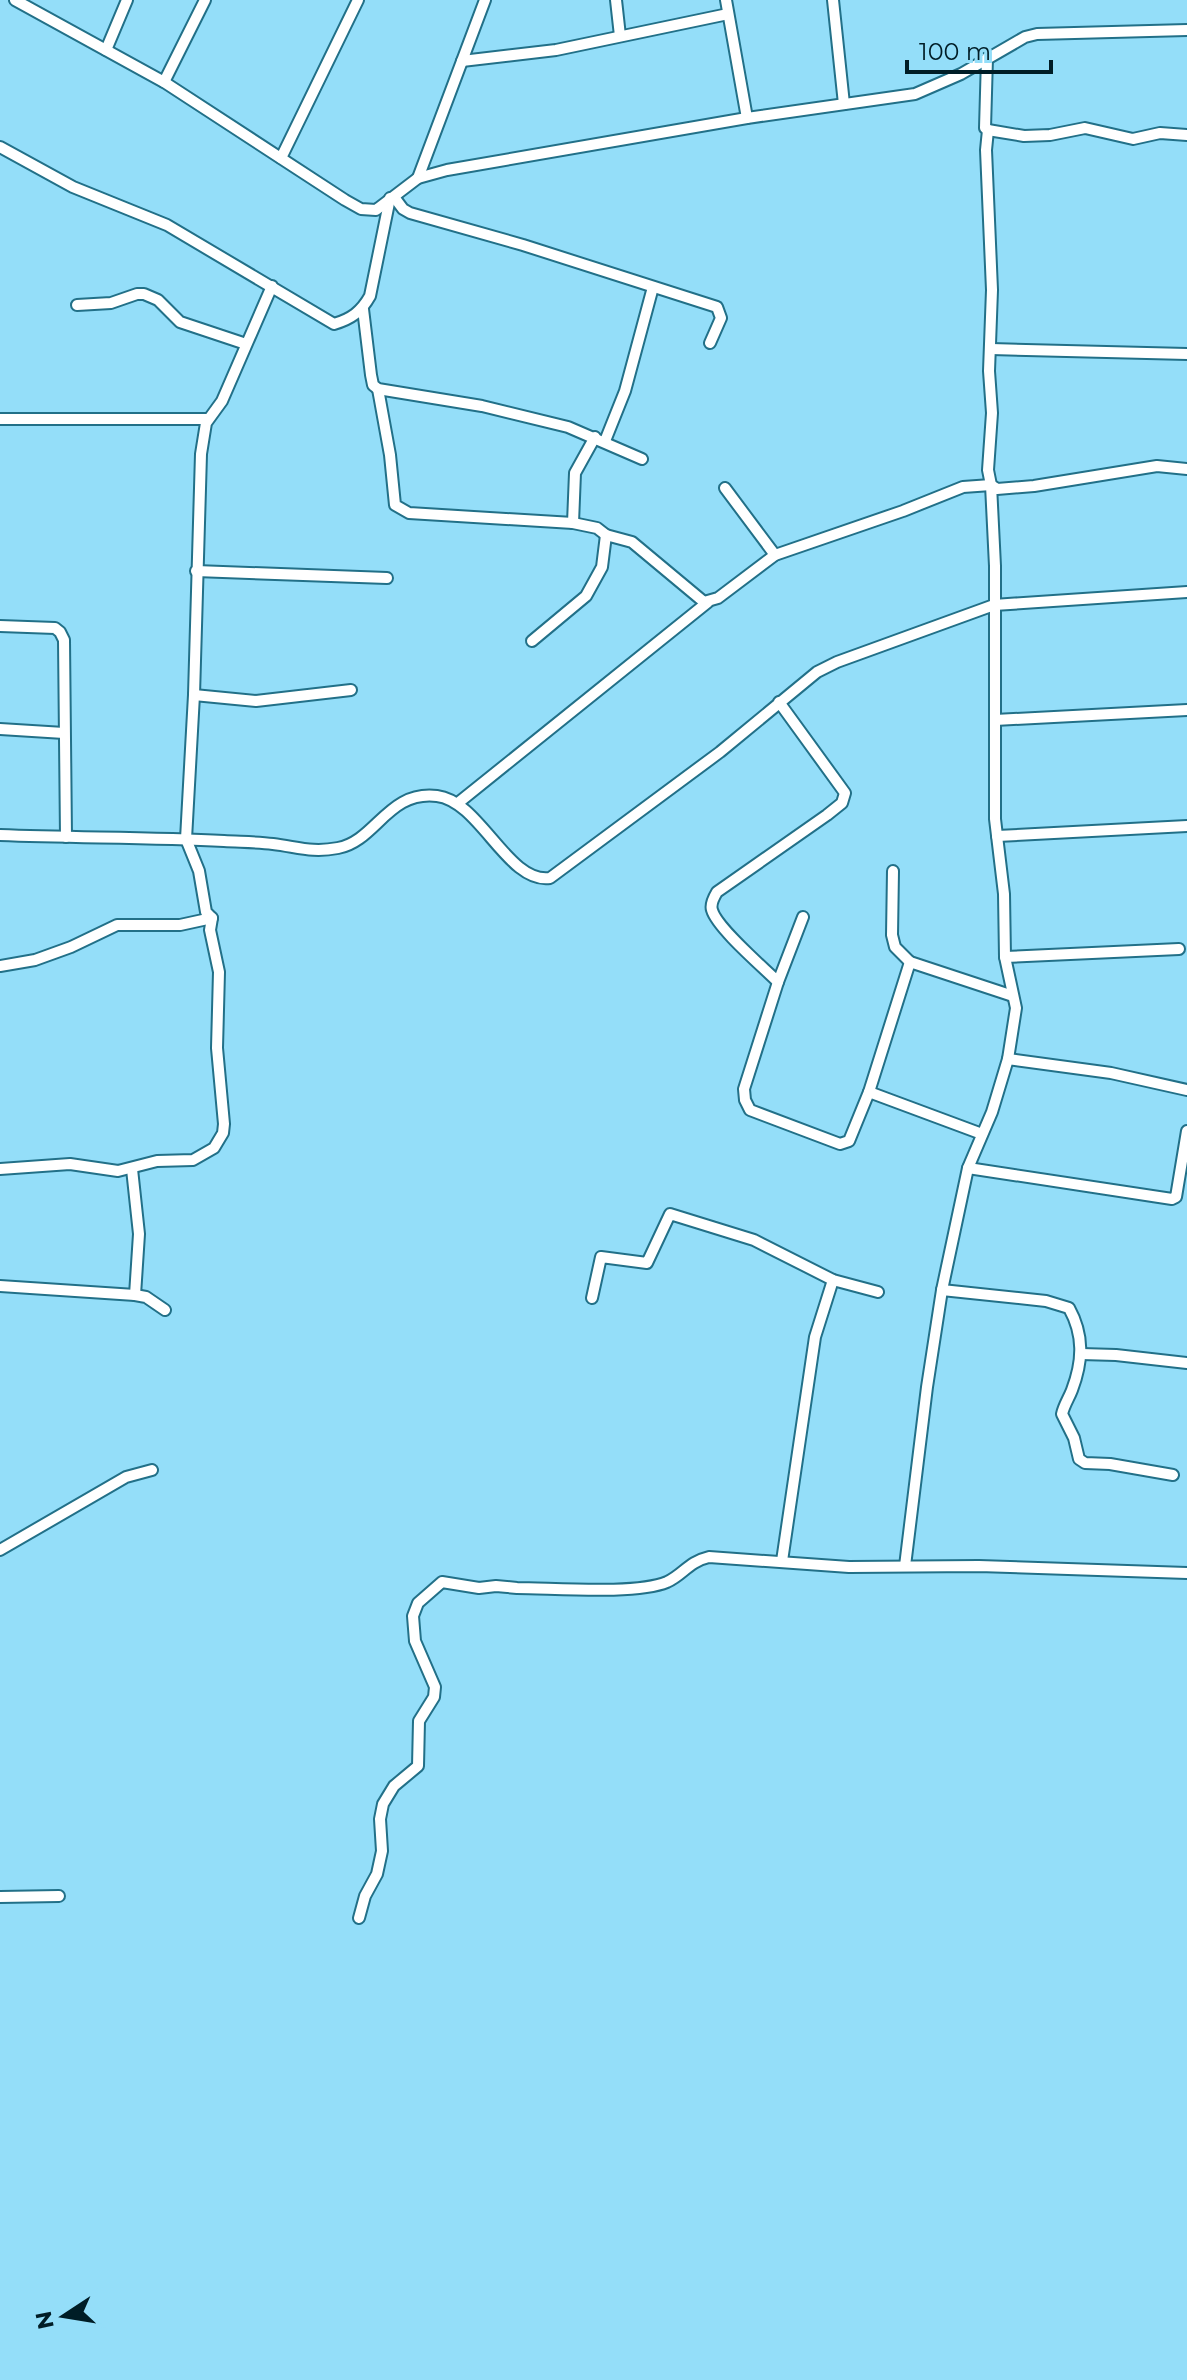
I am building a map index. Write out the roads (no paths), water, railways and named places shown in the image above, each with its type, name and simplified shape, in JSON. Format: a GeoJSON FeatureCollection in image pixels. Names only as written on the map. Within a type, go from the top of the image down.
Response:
{"type":"FeatureCollection","features":[{"type":"Feature","properties":{"kind":"street"},"geometry":{"type":"LineString","coordinates":[[15,0],[164,82],[361,209],[376,210],[418,178],[447,170],[747,118],[927,91],[1025,37],[1037,34],[1187,30]]}},
{"type":"Feature","properties":{"kind":"street"},"geometry":{"type":"LineString","coordinates":[[106,50],[127,0]]}},
{"type":"Feature","properties":{"kind":"street"},"geometry":{"type":"LineString","coordinates":[[164,82],[205,0]]}},
{"type":"Feature","properties":{"kind":"street"},"geometry":{"type":"LineString","coordinates":[[281,158],[358,0]]}},
{"type":"Feature","properties":{"kind":"street"},"geometry":{"type":"LineString","coordinates":[[418,178],[485,0]]}},
{"type":"Feature","properties":{"kind":"street"},"geometry":{"type":"LineString","coordinates":[[616,0],[620,36]]}},
{"type":"Feature","properties":{"kind":"street"},"geometry":{"type":"LineString","coordinates":[[726,0],[747,118]]}},
{"type":"Feature","properties":{"kind":"street"},"geometry":{"type":"LineString","coordinates":[[833,0],[844,104]]}},
{"type":"Feature","properties":{"kind":"street"},"geometry":{"type":"LineString","coordinates":[[462,61],[556,50],[728,14]]}},
{"type":"Feature","properties":{"kind":"street"},"geometry":{"type":"LineString","coordinates":[[905,1566],[942,1290],[968,1168],[992,1112],[1008,1059],[1016,1008],[1005,957],[1004,894],[997,836],[994,605],[988,470],[992,413],[989,371],[988,130],[985,128],[987,58]]}},
{"type":"Feature","properties":{"kind":"street"},"geometry":{"type":"LineString","coordinates":[[988,130],[1024,136],[1085,128],[1133,139],[1160,133],[1187,135]]}},
{"type":"Feature","properties":{"kind":"street"},"geometry":{"type":"LineString","coordinates":[[0,147],[73,187],[167,225],[334,324],[347,320],[363,309],[370,296],[392,197]]}},
{"type":"Feature","properties":{"kind":"street"},"geometry":{"type":"LineString","coordinates":[[392,197],[410,213],[523,245],[717,307],[721,318],[710,343]]}},
{"type":"Feature","properties":{"kind":"street"},"geometry":{"type":"LineString","coordinates":[[212,918],[206,912],[199,871],[186,839],[201,454],[208,419],[222,401],[272,286]]}},
{"type":"Feature","properties":{"kind":"street"},"geometry":{"type":"LineString","coordinates":[[573,523],[575,473],[600,439],[629,378],[653,287]]}},
{"type":"Feature","properties":{"kind":"street"},"geometry":{"type":"LineString","coordinates":[[77,305],[111,303],[144,294],[158,300],[180,322],[246,344]]}},
{"type":"Feature","properties":{"kind":"street"},"geometry":{"type":"LineString","coordinates":[[363,309],[371,375],[373,385],[378,389],[482,406],[568,427],[642,459]]}},
{"type":"Feature","properties":{"kind":"street"},"geometry":{"type":"LineString","coordinates":[[991,349],[1187,354]]}},
{"type":"Feature","properties":{"kind":"street"},"geometry":{"type":"LineString","coordinates":[[378,389],[390,455],[392,496],[400,510],[573,523],[597,528],[606,535],[632,542],[699,599],[708,602]]}},
{"type":"Feature","properties":{"kind":"street"},"geometry":{"type":"LineString","coordinates":[[0,419],[208,419]]}},
{"type":"Feature","properties":{"kind":"street"},"geometry":{"type":"LineString","coordinates":[[458,803],[708,602],[775,555],[963,487],[991,485],[997,489],[1034,486],[1157,466],[1187,469]]}},
{"type":"Feature","properties":{"kind":"street"},"geometry":{"type":"LineString","coordinates":[[725,488],[775,555]]}},
{"type":"Feature","properties":{"kind":"street"},"geometry":{"type":"LineString","coordinates":[[532,641],[586,596],[602,567],[606,535]]}},
{"type":"Feature","properties":{"kind":"street"},"geometry":{"type":"LineString","coordinates":[[196,571],[387,578]]}},
{"type":"Feature","properties":{"kind":"street"},"geometry":{"type":"LineString","coordinates":[[0,835],[186,839],[326,850],[345,847],[403,800],[437,796],[458,803],[470,812],[492,841],[521,866],[542,879],[550,878],[720,752],[817,672],[837,662],[994,605],[1187,592]]}},
{"type":"Feature","properties":{"kind":"street"},"geometry":{"type":"LineString","coordinates":[[0,626],[55,628],[64,640],[66,837]]}},
{"type":"Feature","properties":{"kind":"street"},"geometry":{"type":"LineString","coordinates":[[194,695],[256,701],[351,690]]}},
{"type":"Feature","properties":{"kind":"street"},"geometry":{"type":"LineString","coordinates":[[778,982],[722,926],[712,911],[712,900],[717,892],[842,803],[845,793],[779,702]]}},
{"type":"Feature","properties":{"kind":"street"},"geometry":{"type":"LineString","coordinates":[[995,720],[1187,710]]}},
{"type":"Feature","properties":{"kind":"street"},"geometry":{"type":"LineString","coordinates":[[0,729],[64,733]]}},
{"type":"Feature","properties":{"kind":"street"},"geometry":{"type":"LineString","coordinates":[[997,836],[1187,826]]}},
{"type":"Feature","properties":{"kind":"street"},"geometry":{"type":"LineString","coordinates":[[893,871],[892,935],[900,954],[910,962],[1013,996]]}},
{"type":"Feature","properties":{"kind":"street"},"geometry":{"type":"LineString","coordinates":[[803,917],[778,982],[744,1089],[750,1110],[840,1144],[849,1141],[869,1092],[910,962]]}},
{"type":"Feature","properties":{"kind":"street"},"geometry":{"type":"LineString","coordinates":[[0,966],[35,960],[71,947],[108,927],[180,925],[212,918]]}},
{"type":"Feature","properties":{"kind":"street"},"geometry":{"type":"LineString","coordinates":[[0,1169],[70,1164],[110,1170],[132,1169],[157,1161],[193,1160],[214,1148],[223,1133],[217,1048],[219,972],[210,930],[212,918]]}},
{"type":"Feature","properties":{"kind":"street"},"geometry":{"type":"LineString","coordinates":[[1005,957],[1179,949]]}},
{"type":"Feature","properties":{"kind":"street"},"geometry":{"type":"LineString","coordinates":[[1008,1059],[1111,1073],[1187,1090]]}},
{"type":"Feature","properties":{"kind":"street"},"geometry":{"type":"LineString","coordinates":[[869,1092],[982,1134]]}},
{"type":"Feature","properties":{"kind":"street"},"geometry":{"type":"LineString","coordinates":[[968,1168],[1172,1199],[1176,1197],[1187,1131]]}},
{"type":"Feature","properties":{"kind":"street"},"geometry":{"type":"LineString","coordinates":[[132,1169],[139,1234],[135,1295]]}},
{"type":"Feature","properties":{"kind":"street"},"geometry":{"type":"LineString","coordinates":[[592,1298],[601,1257],[647,1263],[670,1214],[754,1240],[833,1280],[878,1292]]}},
{"type":"Feature","properties":{"kind":"street"},"geometry":{"type":"LineString","coordinates":[[782,1561],[815,1337],[833,1280]]}},
{"type":"Feature","properties":{"kind":"street"},"geometry":{"type":"LineString","coordinates":[[0,1286],[135,1295],[146,1297],[165,1310]]}},
{"type":"Feature","properties":{"kind":"street"},"geometry":{"type":"LineString","coordinates":[[942,1290],[1046,1301],[1069,1308],[1079,1326],[1081,1354],[1062,1414],[1074,1438],[1079,1459],[1085,1463],[1173,1475]]}},
{"type":"Feature","properties":{"kind":"street"},"geometry":{"type":"LineString","coordinates":[[1081,1354],[1187,1363]]}},
{"type":"Feature","properties":{"kind":"street"},"geometry":{"type":"LineString","coordinates":[[0,1550],[126,1477],[152,1470]]}},
{"type":"Feature","properties":{"kind":"street"},"geometry":{"type":"LineString","coordinates":[[359,1918],[365,1896],[377,1874],[382,1851],[380,1819],[383,1804],[394,1786],[418,1766],[419,1721],[434,1697],[435,1687],[418,1649],[413,1616],[418,1603],[442,1582],[479,1588],[643,1588],[668,1581],[694,1561],[709,1557],[849,1567],[979,1566],[1187,1573]]}},
{"type":"Feature","properties":{"kind":"street"},"geometry":{"type":"LineString","coordinates":[[0,1897],[59,1896]]}}]}
